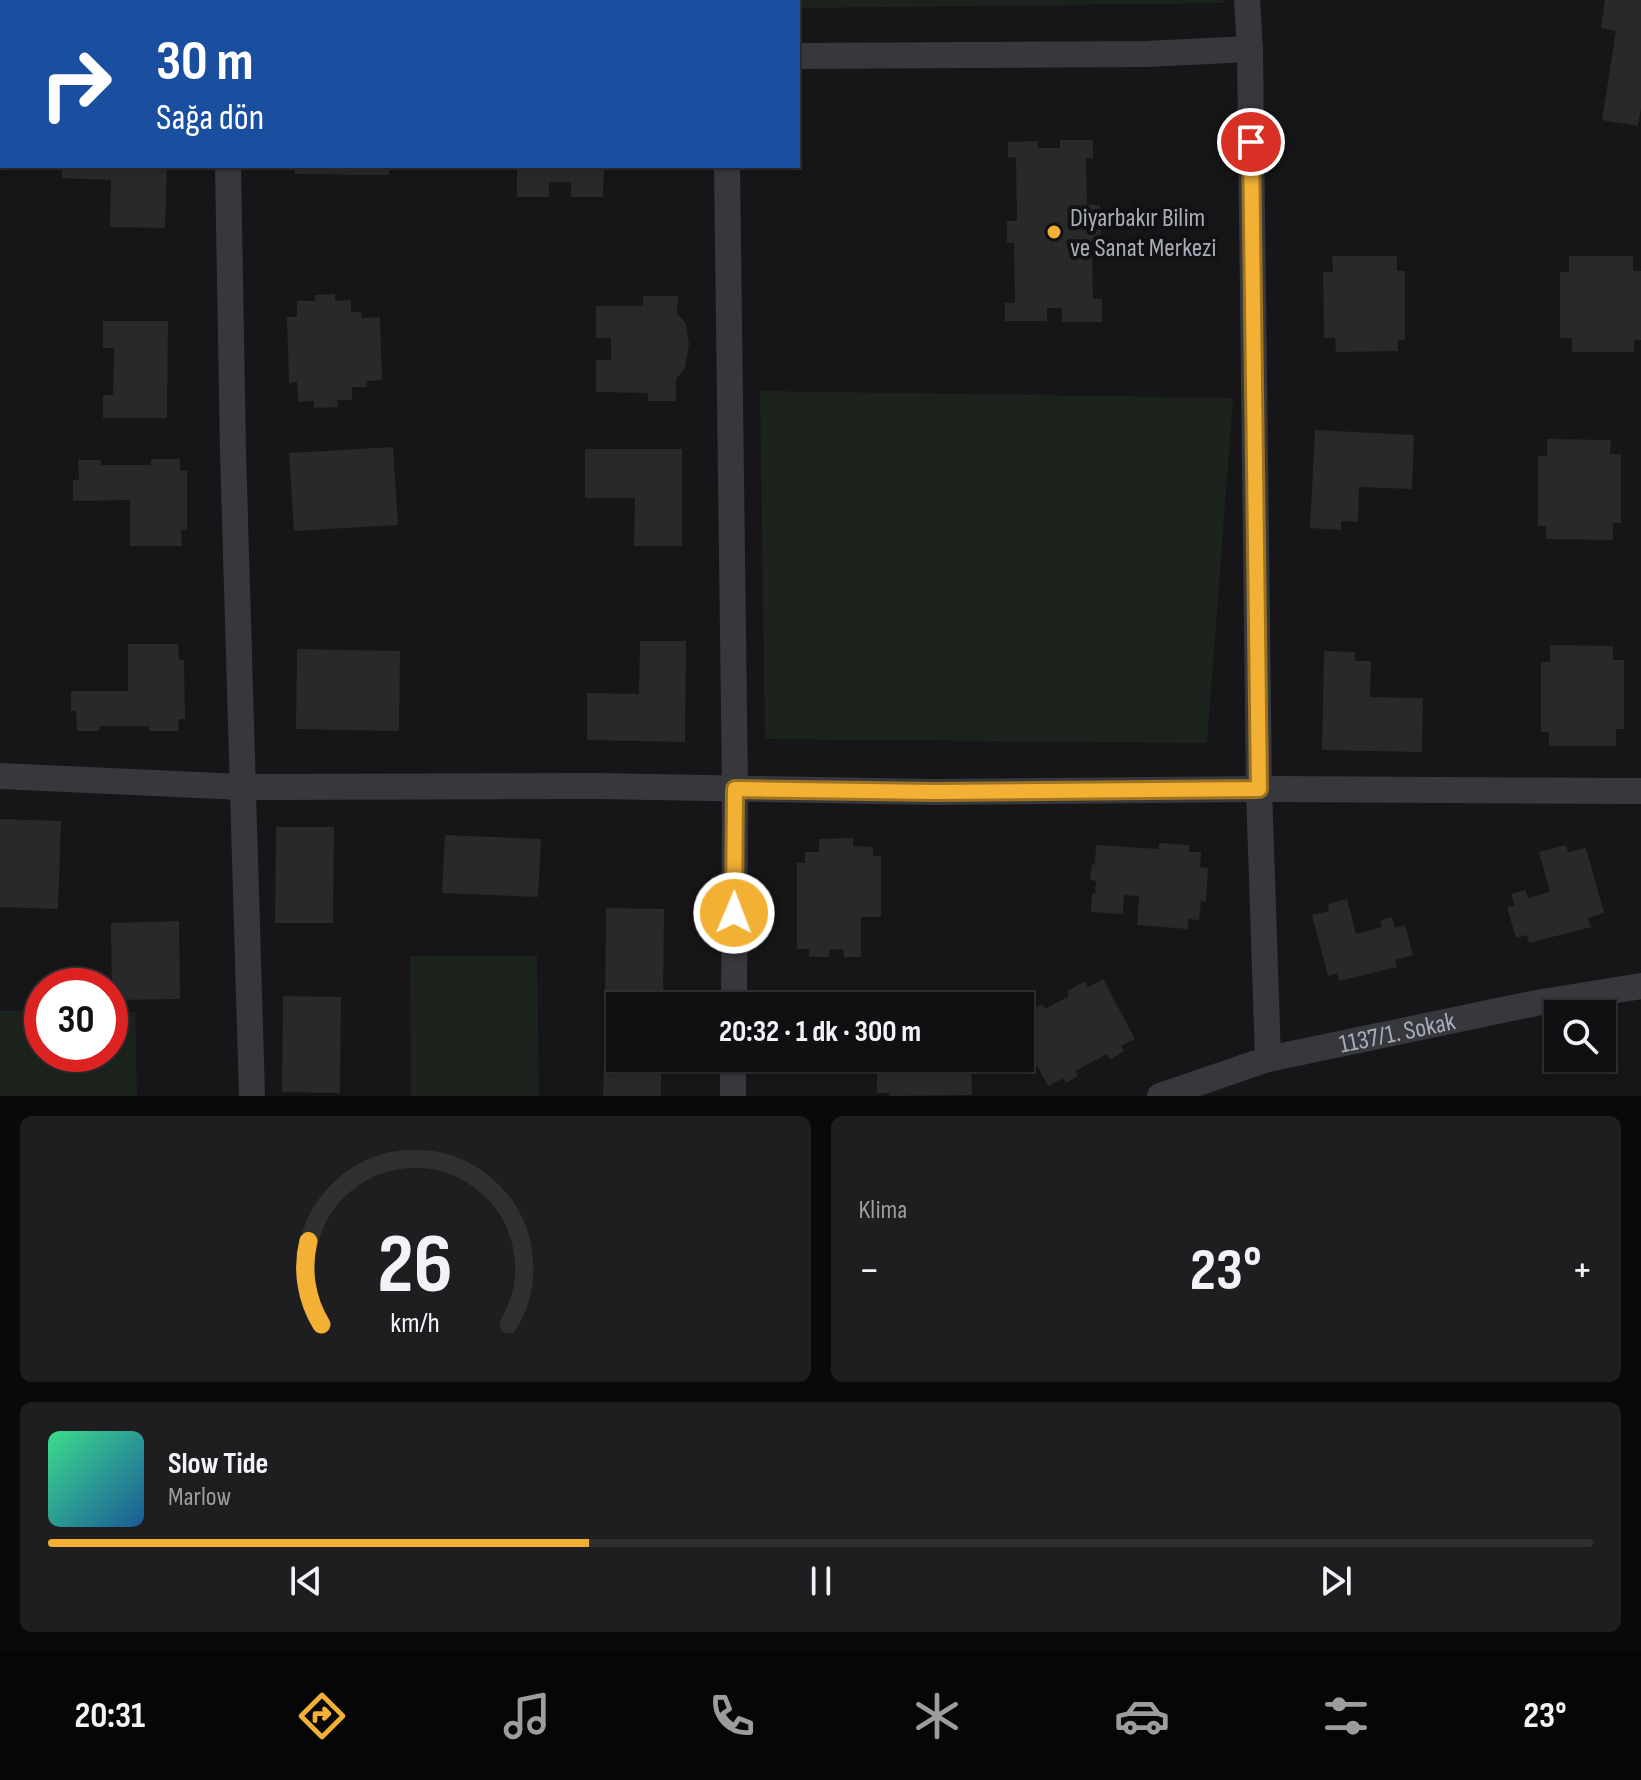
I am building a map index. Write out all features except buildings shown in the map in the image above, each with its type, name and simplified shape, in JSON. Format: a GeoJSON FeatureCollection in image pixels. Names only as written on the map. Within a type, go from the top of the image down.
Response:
{"type":"FeatureCollection","features":[{"type":"Feature","properties":{"kind":"street"},"geometry":{"type":"LineString","coordinates":[[1247,0],[1259,789],[1268,1059]]}},
{"type":"Feature","properties":{"kind":"street"},"geometry":{"type":"LineString","coordinates":[[800,56],[1146,54],[1250,49]]}},
{"type":"Feature","properties":{"kind":"street"},"geometry":{"type":"LineString","coordinates":[[228,168],[252,1096]]}},
{"type":"Feature","properties":{"kind":"street"},"geometry":{"type":"LineString","coordinates":[[727,168],[735,789],[734,992]]}},
{"type":"Feature","properties":{"kind":"street"},"geometry":{"type":"LineString","coordinates":[[0,776],[242,787],[596,786],[935,792],[1259,789],[1641,791]]}},
{"type":"Feature","properties":{"kind":"street","name":"1137/1. Sokak"},"geometry":{"type":"LineString","coordinates":[[1160,1096],[1268,1059],[1536,1003],[1641,986]]}},
{"type":"Feature","properties":{"kind":"street"},"geometry":{"type":"LineString","coordinates":[[733,1072],[733,1096]]}},
{"type":"Feature","properties":{"kind":"shaded area"},"geometry":{"type":"Polygon","coordinates":[[[800,0],[1225,0],[1225,3],[800,8],[800,0]]]}},
{"type":"Feature","properties":{"kind":"shaded area"},"geometry":{"type":"Polygon","coordinates":[[[760,391],[1233,398],[1207,743],[765,739],[760,391]]]}},
{"type":"Feature","properties":{"kind":"shaded area"},"geometry":{"type":"Polygon","coordinates":[[[410,956],[537,956],[539,1096],[411,1096],[410,956]]]}},
{"type":"Feature","properties":{"kind":"shaded area"},"geometry":{"type":"Polygon","coordinates":[[[0,1011],[24,1011],[24,1072],[128,1072],[128,1012],[135,1012],[137,1096],[0,1096],[0,1011]]]}},
{"type":"Feature","properties":{"kind":"place","name":"Diyarbakır Bilim ve Sanat Merkezi"},"geometry":{"type":"Point","coordinates":[1054,232]}},
{"type":"Feature","properties":{"kind":"route"},"geometry":{"type":"LineString","coordinates":[[734,913],[735,789],[935,792],[1259,789],[1251,142]]}}]}
